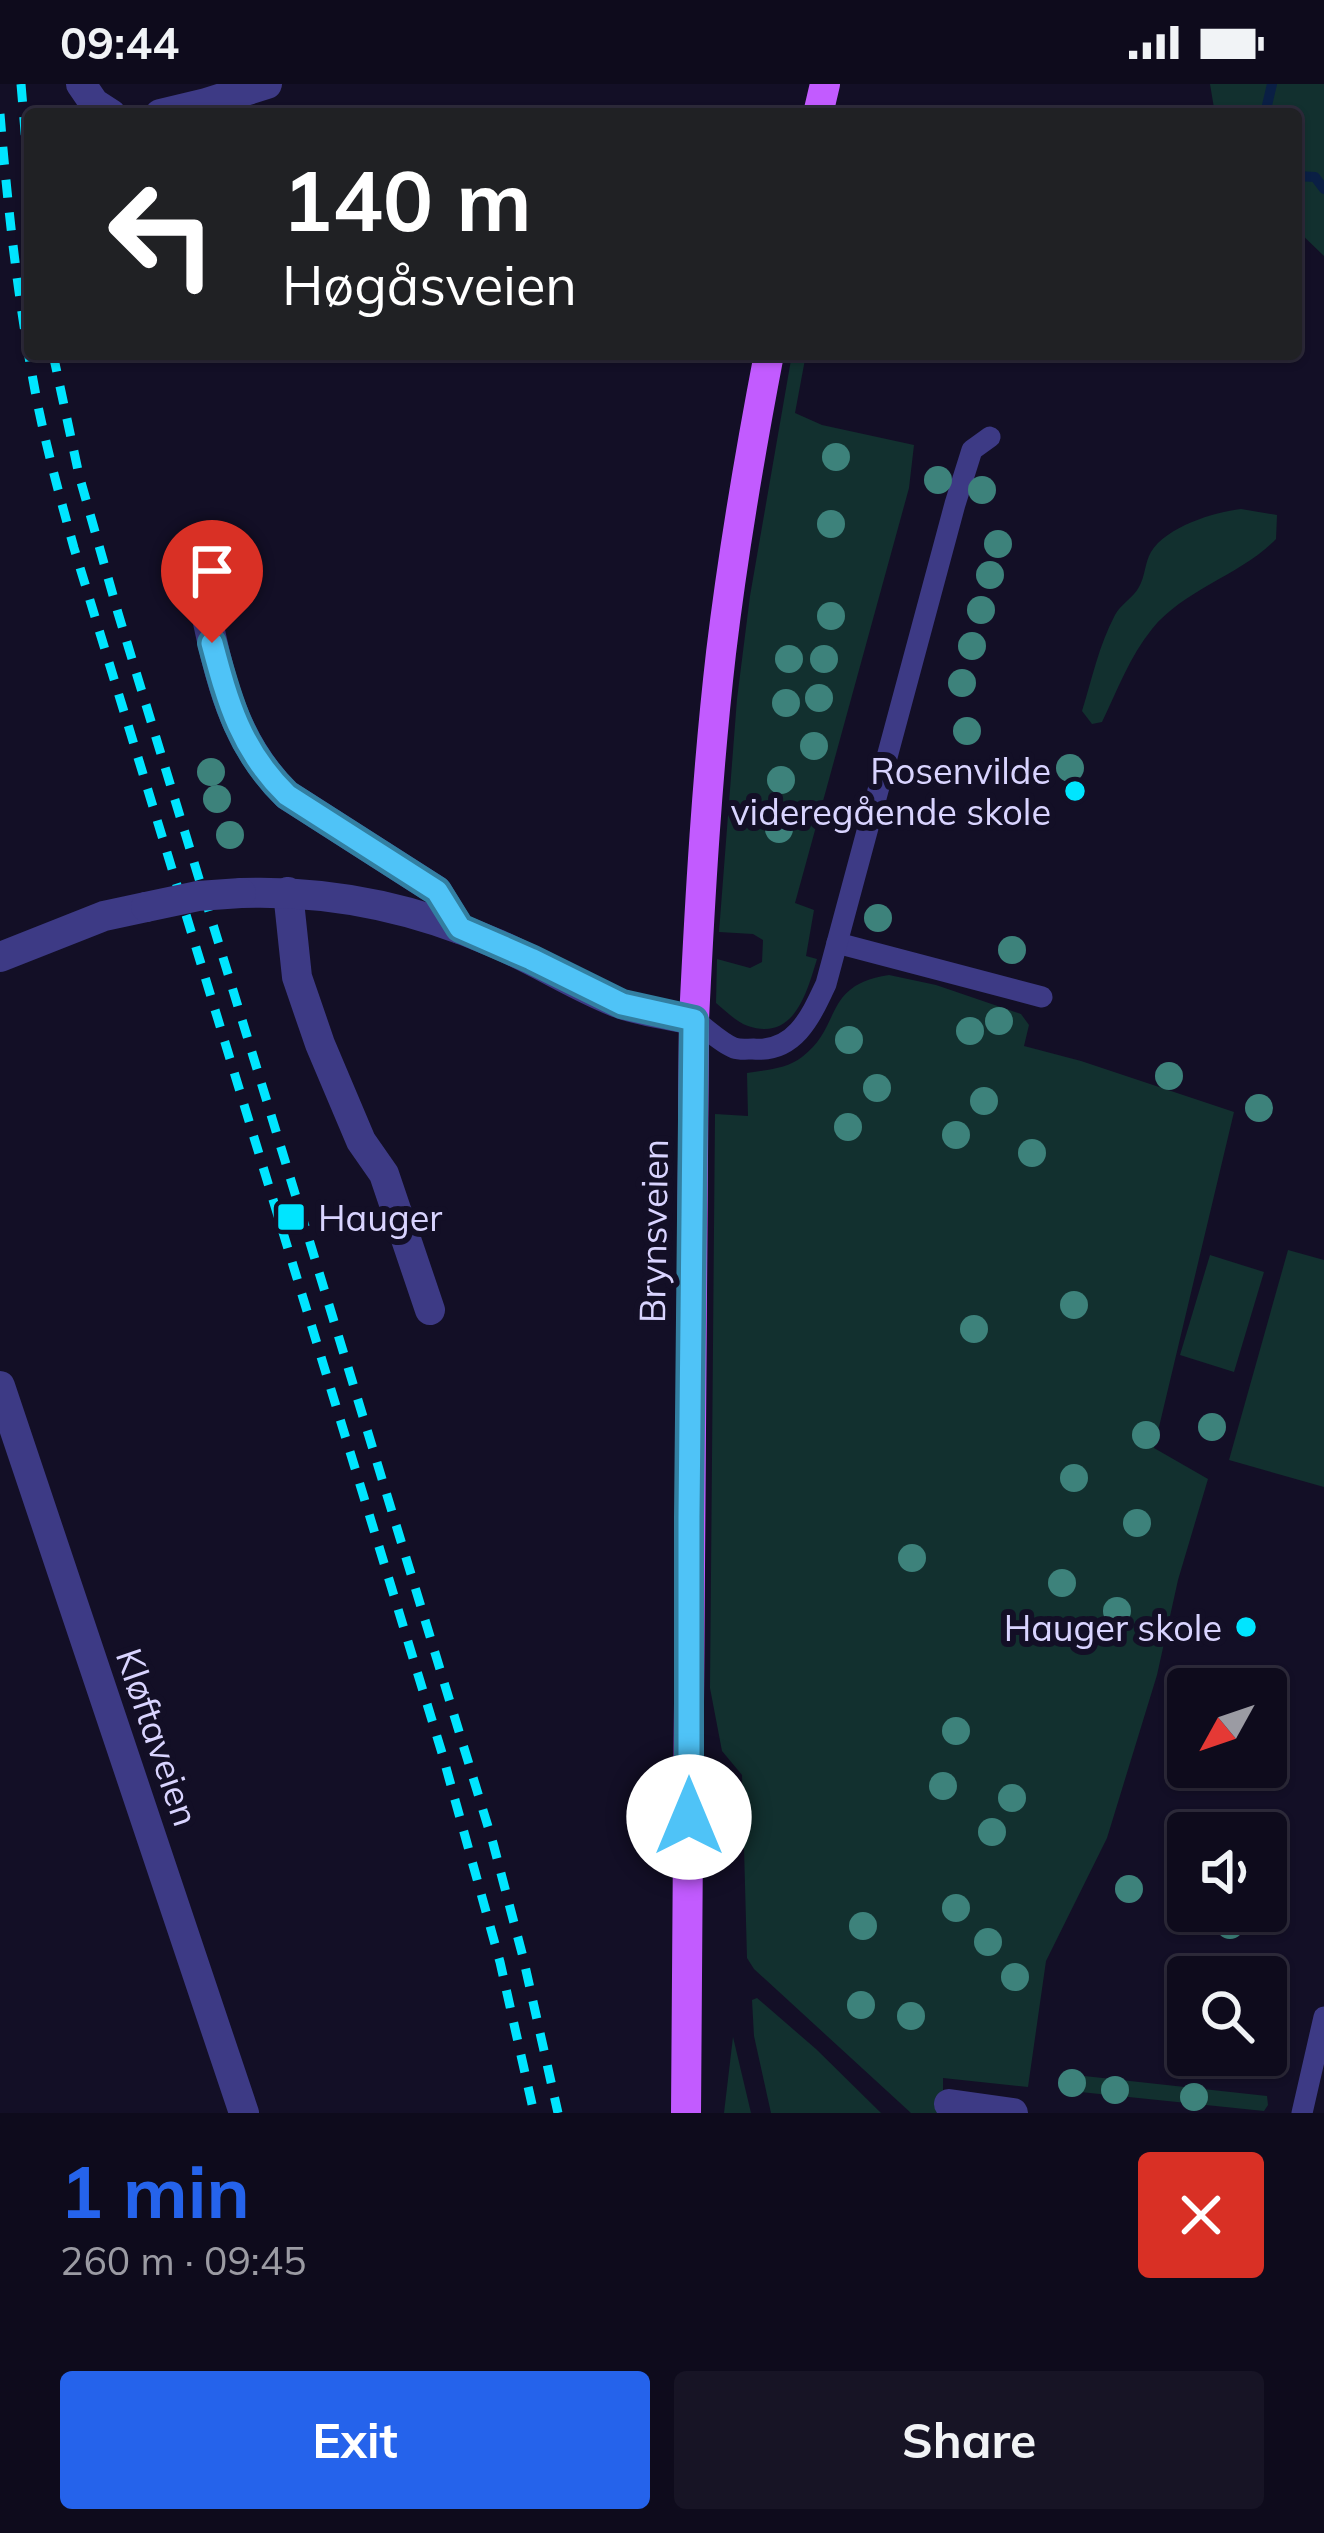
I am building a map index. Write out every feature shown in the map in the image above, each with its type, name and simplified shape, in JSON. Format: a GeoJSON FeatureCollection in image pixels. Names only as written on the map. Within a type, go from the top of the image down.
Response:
{"type":"FeatureCollection","features":[{"type":"Feature","properties":{"kind":"main road","name":"Brynsveien"},"geometry":{"type":"LineString","coordinates":[[686,2113],[694,1020],[721,653],[768,360]]}},
{"type":"Feature","properties":{"kind":"street"},"geometry":{"type":"LineString","coordinates":[[181,108],[267,84]]}},
{"type":"Feature","properties":{"kind":"street"},"geometry":{"type":"LineString","coordinates":[[204,603],[225,692],[244,741],[267,775],[287,795],[437,891],[460,928]]}},
{"type":"Feature","properties":{"kind":"street"},"geometry":{"type":"LineString","coordinates":[[0,957],[104,916],[198,896],[288,892],[373,903],[460,928],[622,1004],[694,1020]]}},
{"type":"Feature","properties":{"kind":"street"},"geometry":{"type":"LineString","coordinates":[[288,892],[297,977],[361,1141],[384,1174],[430,1310]]}},
{"type":"Feature","properties":{"kind":"street","name":"Kløftaveien"},"geometry":{"type":"LineString","coordinates":[[0,1386],[244,2113]]}},
{"type":"Feature","properties":{"kind":"street"},"geometry":{"type":"LineString","coordinates":[[949,2104],[1012,2113]]}},
{"type":"Feature","properties":{"kind":"lane"},"geometry":{"type":"LineString","coordinates":[[694,1020],[733,1048],[767,1051],[793,1038],[810,1018],[826,984],[955,503],[972,450],[990,437]]}},
{"type":"Feature","properties":{"kind":"lane"},"geometry":{"type":"LineString","coordinates":[[837,943],[1042,997]]}},
{"type":"Feature","properties":{"kind":"lane"},"geometry":{"type":"LineString","coordinates":[[1302,2113],[1324,2017]]}},
{"type":"Feature","properties":{"kind":"green space"},"geometry":{"type":"Polygon","coordinates":[[[1210,84],[1324,84],[1324,256],[1302,235],[1302,108],[1214,108],[1210,84]]]}},
{"type":"Feature","properties":{"kind":"green space"},"geometry":{"type":"Polygon","coordinates":[[[791,360],[805,360],[795,413],[822,425],[914,445],[909,488],[795,903],[814,910],[806,956],[817,959],[796,1011],[777,1027],[764,1029],[744,1024],[716,1003],[717,959],[750,968],[762,962],[763,940],[753,934],[719,932],[750,596],[791,360]]]}},
{"type":"Feature","properties":{"kind":"green space"},"geometry":{"type":"Polygon","coordinates":[[[1241,509],[1277,515],[1276,539],[1165,615],[1137,651],[1102,722],[1092,724],[1082,711],[1100,650],[1115,615],[1139,587],[1151,552],[1179,528],[1241,509]]]}},
{"type":"Feature","properties":{"kind":"green space"},"geometry":{"type":"Polygon","coordinates":[[[889,975],[936,985],[1021,1014],[1029,1025],[1024,1046],[1234,1112],[1154,1448],[1208,1479],[1157,1675],[1107,1838],[1046,1961],[1028,2087],[943,2078],[943,2113],[911,2113],[747,1958],[742,1775],[722,1751],[710,1688],[715,1114],[748,1116],[747,1073],[783,1067],[802,1057],[815,1045],[843,997],[868,980],[889,975]]]}},
{"type":"Feature","properties":{"kind":"green space"},"geometry":{"type":"Polygon","coordinates":[[[1288,1250],[1324,1260],[1324,1487],[1229,1460],[1288,1250]]]}},
{"type":"Feature","properties":{"kind":"green space"},"geometry":{"type":"Polygon","coordinates":[[[1210,1255],[1264,1272],[1234,1372],[1180,1355],[1210,1255]]]}},
{"type":"Feature","properties":{"kind":"green space"},"geometry":{"type":"Polygon","coordinates":[[[757,1998],[881,2113],[771,2113],[754,2036],[752,2000],[757,1998]]]}},
{"type":"Feature","properties":{"kind":"green space"},"geometry":{"type":"Polygon","coordinates":[[[733,2037],[751,2113],[724,2113],[733,2037]]]}},
{"type":"Feature","properties":{"kind":"green space"},"geometry":{"type":"Polygon","coordinates":[[[1066,2074],[1267,2096],[1268,2105],[1264,2111],[1061,2090],[1066,2074]]]}},
{"type":"Feature","properties":{"kind":"waterway"},"geometry":{"type":"LineString","coordinates":[[1266,108],[1272,84]]}},
{"type":"Feature","properties":{"kind":"waterway"},"geometry":{"type":"LineString","coordinates":[[1302,176],[1315,177],[1324,189]]}},
{"type":"Feature","properties":{"kind":"railway"},"geometry":{"type":"LineString","coordinates":[[21,84],[24,120]]}},
{"type":"Feature","properties":{"kind":"railway"},"geometry":{"type":"LineString","coordinates":[[0,114],[24,326]]}},
{"type":"Feature","properties":{"kind":"railway"},"geometry":{"type":"LineString","coordinates":[[30,360],[74,548],[442,1753],[500,1962],[534,2113]]}},
{"type":"Feature","properties":{"kind":"railway"},"geometry":{"type":"LineString","coordinates":[[54,360],[79,475],[118,613],[493,1843],[558,2113]]}},
{"type":"Feature","properties":{"kind":"place","name":"Rosenvilde videregående skole"},"geometry":{"type":"Point","coordinates":[1075,791]}},
{"type":"Feature","properties":{"kind":"place","name":"Hauger"},"geometry":{"type":"Point","coordinates":[291,1217]}},
{"type":"Feature","properties":{"kind":"place","name":"Hauger skole"},"geometry":{"type":"Point","coordinates":[1246,1627]}},
{"type":"Feature","properties":{"kind":"route"},"geometry":{"type":"LineString","coordinates":[[212,643],[244,741],[287,795],[437,891],[460,928],[622,1004],[694,1020],[689,1817]]}}]}
